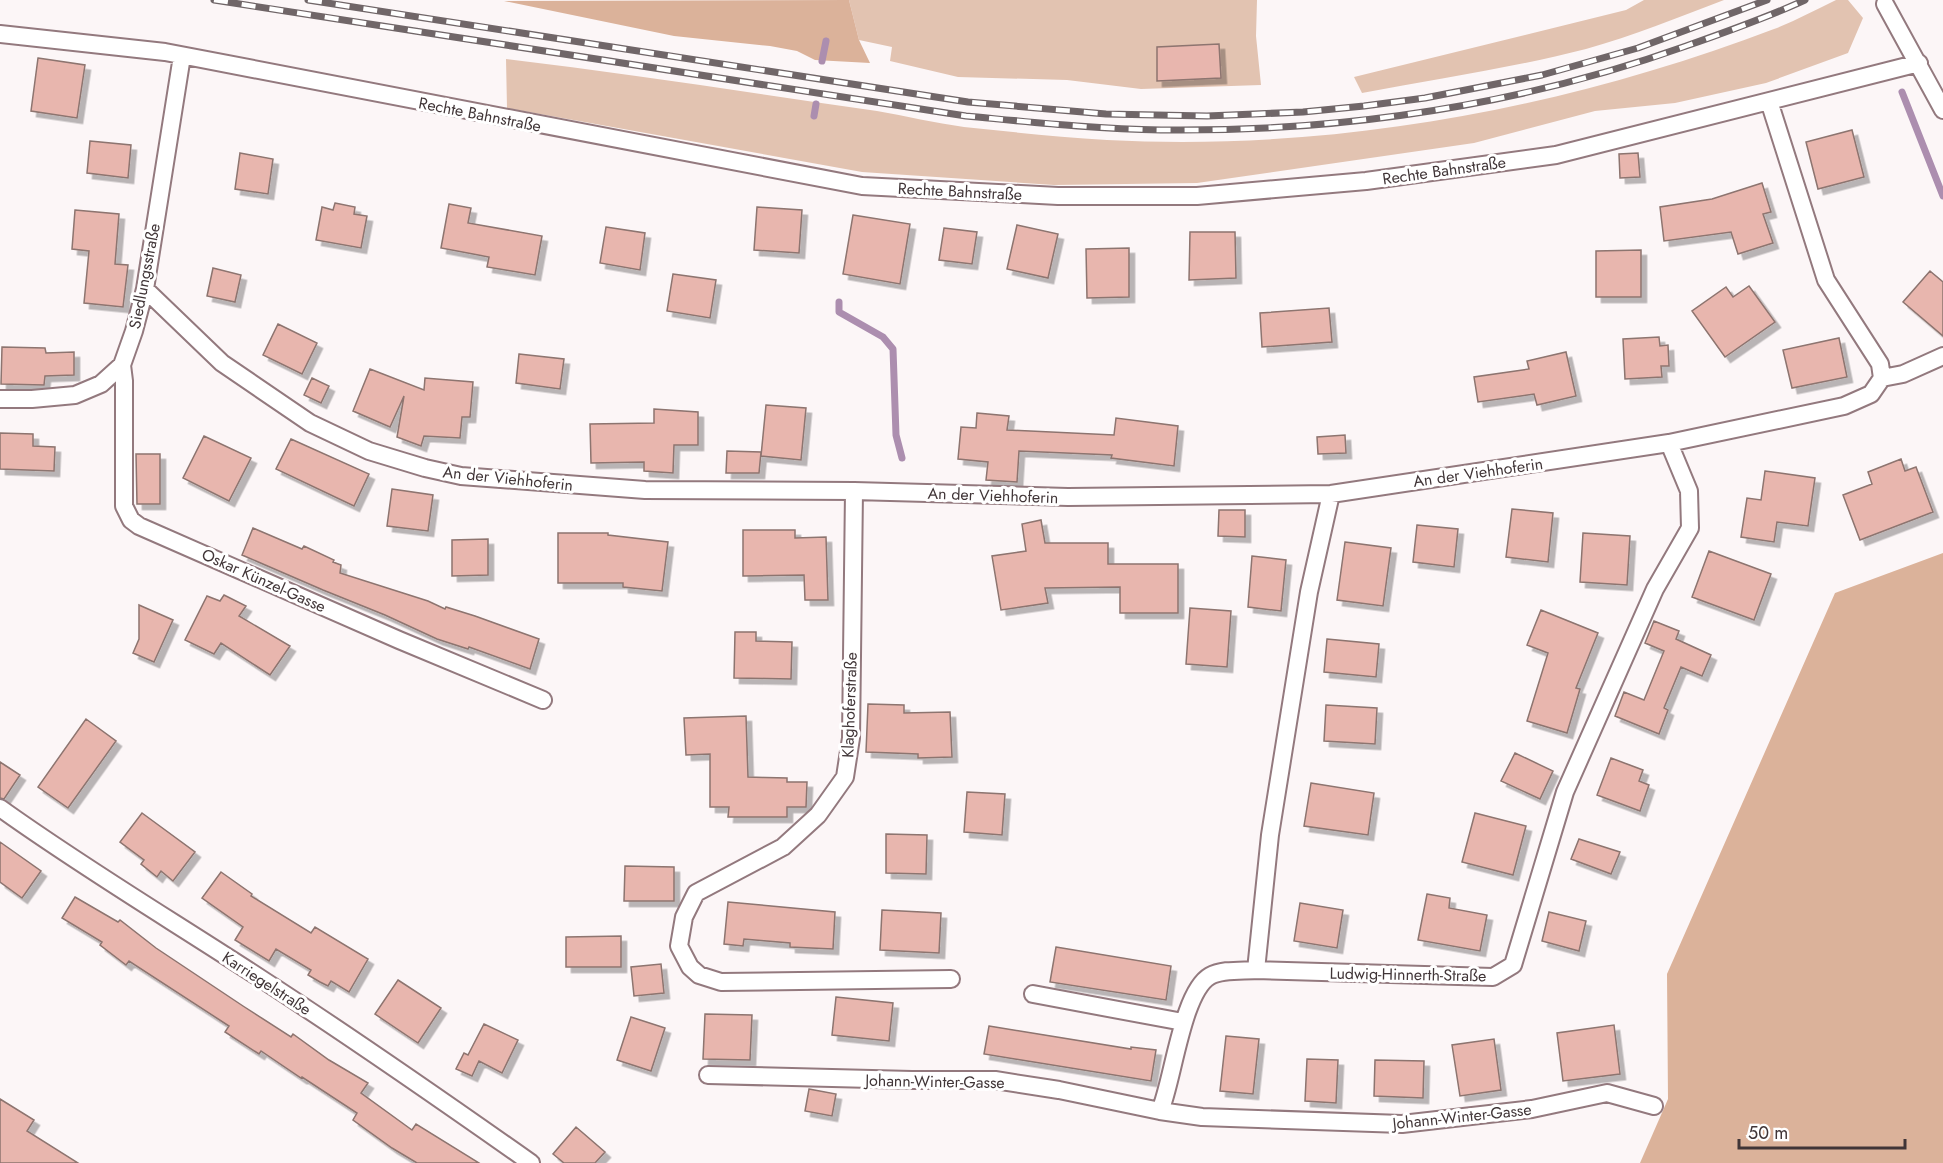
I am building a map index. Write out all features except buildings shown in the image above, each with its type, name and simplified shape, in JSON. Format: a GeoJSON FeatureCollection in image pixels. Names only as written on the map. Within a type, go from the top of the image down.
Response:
{"type":"FeatureCollection","features":[{"type":"Feature","properties":{"kind":"street"},"geometry":{"type":"LineString","coordinates":[[1886,4],[1943,110]]}},
{"type":"Feature","properties":{"kind":"street","name":"Rechte Bahnstraße"},"geometry":{"type":"LineString","coordinates":[[0,34],[165,52],[862,186],[1058,196],[1197,196],[1409,175],[1556,155],[1919,63]]}},
{"type":"Feature","properties":{"kind":"street","name":"Siedlungsstraße"},"geometry":{"type":"LineString","coordinates":[[0,399],[75,395],[101,384],[122,365],[134,331],[144,289],[183,56]]}},
{"type":"Feature","properties":{"kind":"street"},"geometry":{"type":"LineString","coordinates":[[1769,101],[1826,280],[1880,364],[1882,378],[1903,374],[1943,356]]}},
{"type":"Feature","properties":{"kind":"street","name":"An der Viehhoferin"},"geometry":{"type":"LineString","coordinates":[[144,289],[222,363],[310,423],[369,451],[461,476],[645,490],[854,491],[1068,497],[1331,494],[1669,443],[1845,406],[1871,394],[1882,378]]}},
{"type":"Feature","properties":{"kind":"street","name":"Oskar Künzel-Gasse"},"geometry":{"type":"LineString","coordinates":[[122,365],[124,506],[130,520],[139,526],[399,640],[543,699]]}},
{"type":"Feature","properties":{"kind":"street","name":"Ludwig-Hinnerth-Straße"},"geometry":{"type":"LineString","coordinates":[[1256,970],[1493,977],[1513,965],[1565,792],[1655,589],[1690,528],[1689,491],[1669,443]]}},
{"type":"Feature","properties":{"kind":"street","name":"Klaghoferstraße"},"geometry":{"type":"LineString","coordinates":[[854,491],[851,738],[845,777],[818,815],[783,847],[696,893],[684,917],[679,946],[690,967],[699,975],[721,982],[951,980]]}},
{"type":"Feature","properties":{"kind":"street"},"geometry":{"type":"LineString","coordinates":[[1160,1111],[1167,1095],[1183,1023],[1200,985],[1210,976],[1226,972],[1256,970],[1271,824],[1309,592],[1331,494]]}},
{"type":"Feature","properties":{"kind":"street","name":"Karriegelstraße"},"geometry":{"type":"LineString","coordinates":[[0,808],[263,980],[531,1163]]}},
{"type":"Feature","properties":{"kind":"street"},"geometry":{"type":"LineString","coordinates":[[1033,994],[1183,1023]]}},
{"type":"Feature","properties":{"kind":"street","name":"Johann-Winter-Gasse"},"geometry":{"type":"LineString","coordinates":[[708,1075],[995,1080],[1202,1117],[1402,1124],[1532,1109],[1607,1093],[1654,1106]]}},
{"type":"Feature","properties":{"kind":"shaded area"},"geometry":{"type":"Polygon","coordinates":[[[849,0],[1257,0],[1256,36],[1261,85],[1141,89],[1067,80],[958,77],[890,61],[892,47],[859,40],[849,0]]]}},
{"type":"Feature","properties":{"kind":"shaded area"},"geometry":{"type":"Polygon","coordinates":[[[849,0],[859,40],[870,63],[815,60],[797,51],[674,36],[504,1],[849,0]]]}},
{"type":"Feature","properties":{"kind":"shaded area"},"geometry":{"type":"Polygon","coordinates":[[[1644,0],[1724,0],[1604,44],[1530,62],[1362,93],[1354,77],[1626,10],[1644,0]]]}},
{"type":"Feature","properties":{"kind":"shaded area"},"geometry":{"type":"Polygon","coordinates":[[[1836,0],[1848,0],[1863,18],[1848,53],[1766,83],[1675,103],[1595,111],[1474,143],[1197,183],[1054,185],[862,172],[507,108],[506,59],[877,111],[999,131],[1107,140],[1192,142],[1277,139],[1362,131],[1446,119],[1613,82],[1782,26],[1836,0]]]}},
{"type":"Feature","properties":{"kind":"shaded area"},"geometry":{"type":"Polygon","coordinates":[[[1943,553],[1943,1163],[1640,1163],[1668,1099],[1667,974],[1835,593],[1943,553]]]}},
{"type":"Feature","properties":{"kind":"waterway"},"geometry":{"type":"LineString","coordinates":[[822,61],[826,41]]}},
{"type":"Feature","properties":{"kind":"waterway"},"geometry":{"type":"LineString","coordinates":[[1902,92],[1943,196]]}},
{"type":"Feature","properties":{"kind":"waterway"},"geometry":{"type":"LineString","coordinates":[[814,116],[816,104]]}},
{"type":"Feature","properties":{"kind":"waterway"},"geometry":{"type":"LineString","coordinates":[[839,302],[839,312],[883,337],[893,349],[896,435],[902,458]]}},
{"type":"Feature","properties":{"kind":"railway"},"geometry":{"type":"LineString","coordinates":[[214,0],[966,116],[1088,127],[1161,130],[1295,126],[1361,120],[1493,99],[1558,85],[1623,67],[1731,30],[1805,0]]}},
{"type":"Feature","properties":{"kind":"railway"},"geometry":{"type":"LineString","coordinates":[[308,0],[968,102],[1106,114],[1207,116],[1303,112],[1364,106],[1425,98],[1542,75],[1638,48],[1767,0]]}}]}
